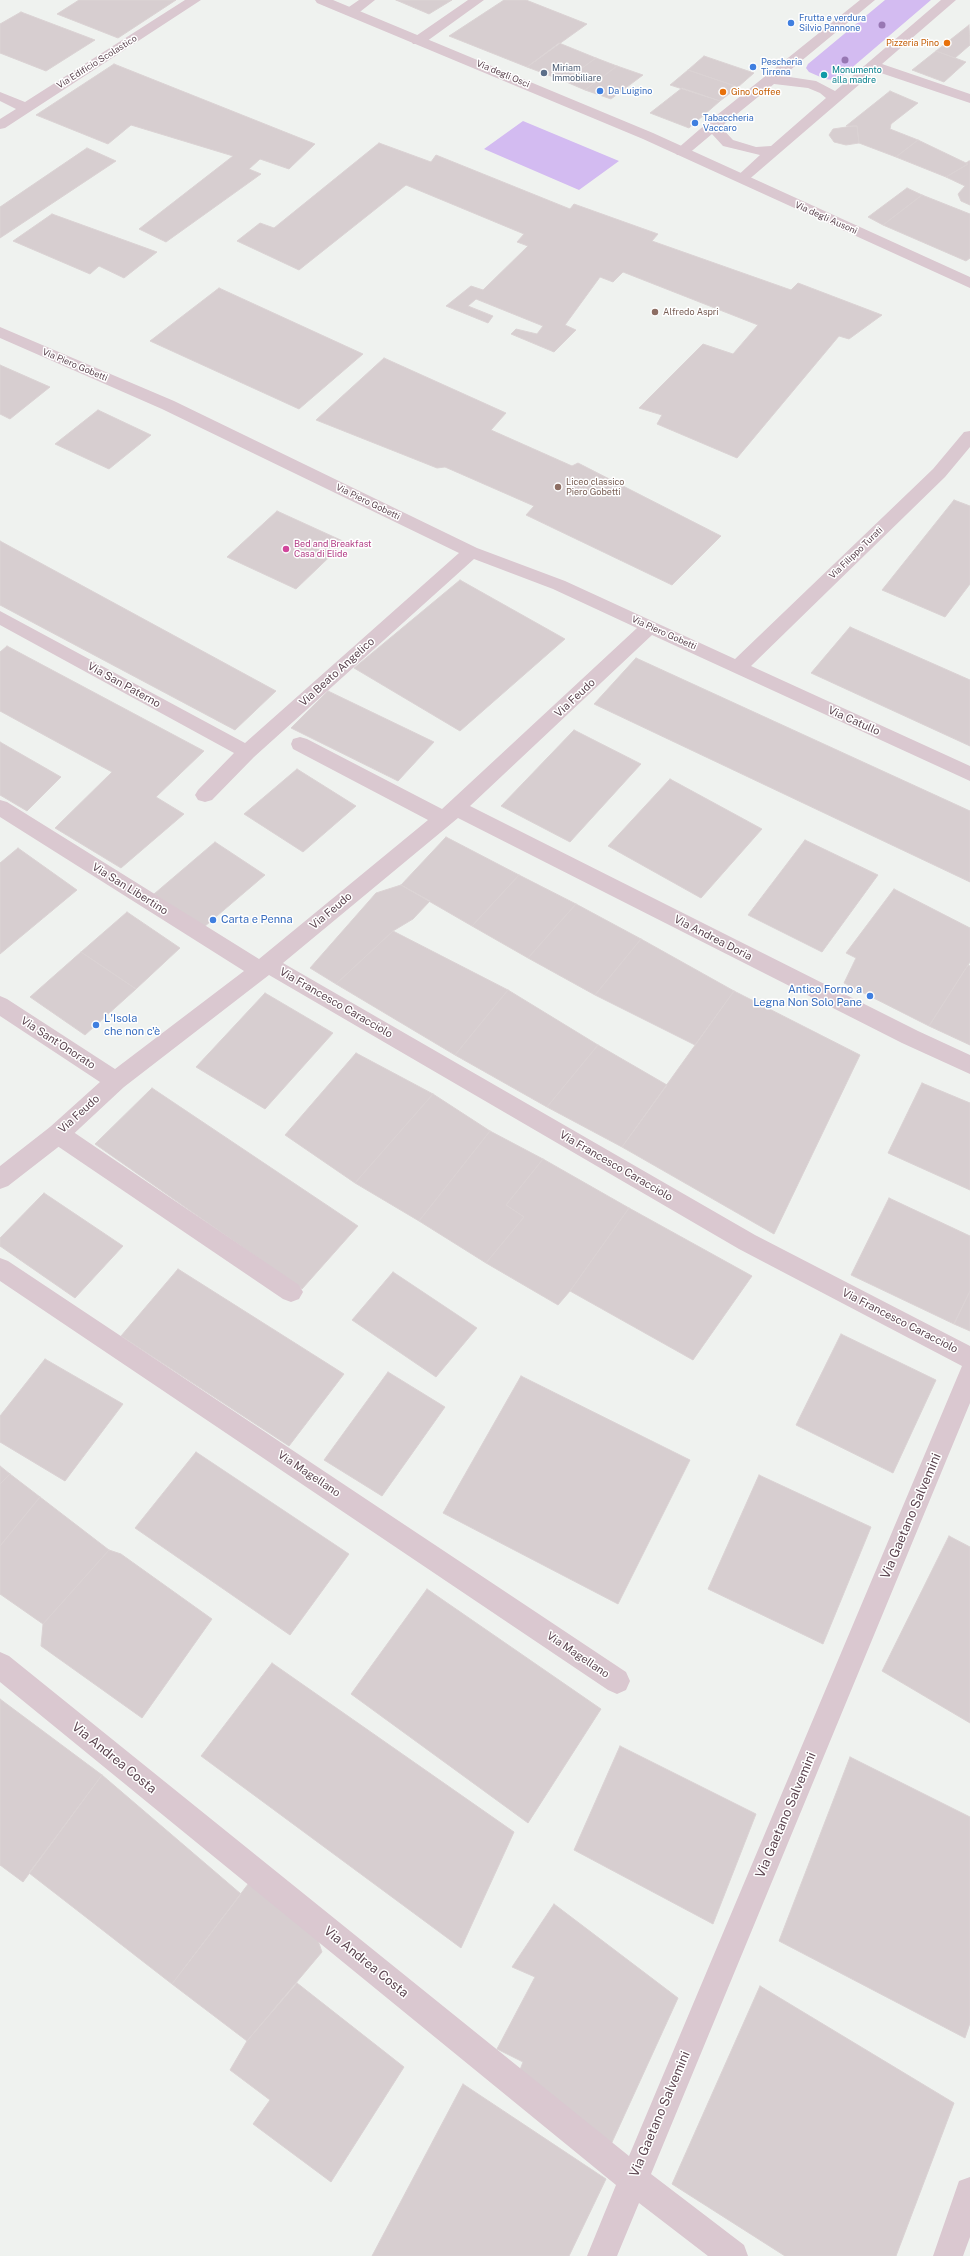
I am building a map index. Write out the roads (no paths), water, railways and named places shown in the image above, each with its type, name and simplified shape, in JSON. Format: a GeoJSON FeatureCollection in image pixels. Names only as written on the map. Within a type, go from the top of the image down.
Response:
{"type":"FeatureCollection","features":[{"type":"Feature","properties":{"kind":"street","name":"Via Edificio Scolastico"},"geometry":{"type":"LineString","coordinates":[[0,125],[194,0]]}},
{"type":"Feature","properties":{"kind":"street","name":"Via degli Osci"},"geometry":{"type":"LineString","coordinates":[[322,0],[418,41],[467,59],[682,152]]}},
{"type":"Feature","properties":{"kind":"street"},"geometry":{"type":"LineString","coordinates":[[351,12],[368,0]]}},
{"type":"Feature","properties":{"kind":"street"},"geometry":{"type":"LineString","coordinates":[[418,41],[477,0]]}},
{"type":"Feature","properties":{"kind":"street"},"geometry":{"type":"LineString","coordinates":[[682,152],[868,0]]}},
{"type":"Feature","properties":{"kind":"street"},"geometry":{"type":"LineString","coordinates":[[741,179],[949,0]]}},
{"type":"Feature","properties":{"kind":"street"},"geometry":{"type":"LineString","coordinates":[[874,66],[970,99]]}},
{"type":"Feature","properties":{"kind":"street"},"geometry":{"type":"LineString","coordinates":[[771,79],[811,84],[825,90],[835,99]]}},
{"type":"Feature","properties":{"kind":"street"},"geometry":{"type":"LineString","coordinates":[[0,96],[26,108]]}},
{"type":"Feature","properties":{"kind":"street"},"geometry":{"type":"LineString","coordinates":[[712,126],[728,143],[755,151],[773,150]]}},
{"type":"Feature","properties":{"kind":"street","name":"Via degli Ausoni"},"geometry":{"type":"LineString","coordinates":[[682,152],[970,283]]}},
{"type":"Feature","properties":{"kind":"street","name":"Via Piero Gobetti"},"geometry":{"type":"LineString","coordinates":[[1,334],[168,405],[471,552],[559,585],[738,667]]}},
{"type":"Feature","properties":{"kind":"street","name":"Via Filippo Turati"},"geometry":{"type":"LineString","coordinates":[[738,667],[939,473],[970,436]]}},
{"type":"Feature","properties":{"kind":"street","name":"Via Beato Angelico"},"geometry":{"type":"LineString","coordinates":[[206,795],[247,752],[471,552]]}},
{"type":"Feature","properties":{"kind":"street","name":"Via San Paterno"},"geometry":{"type":"LineString","coordinates":[[0,617],[247,752]]}},
{"type":"Feature","properties":{"kind":"street","name":"Via Feudo"},"geometry":{"type":"LineString","coordinates":[[0,1179],[58,1134],[116,1081],[264,967],[449,813],[650,627]]}},
{"type":"Feature","properties":{"kind":"street","name":"Via Catullo"},"geometry":{"type":"LineString","coordinates":[[738,667],[970,774]]}},
{"type":"Feature","properties":{"kind":"street","name":"Via Andrea Doria"},"geometry":{"type":"LineString","coordinates":[[300,744],[449,813],[970,1065]]}},
{"type":"Feature","properties":{"kind":"street","name":"Via San Libertino"},"geometry":{"type":"LineString","coordinates":[[0,807],[264,967]]}},
{"type":"Feature","properties":{"kind":"street","name":"Via Francesco Caracciolo"},"geometry":{"type":"LineString","coordinates":[[264,967],[747,1242],[970,1358]]}},
{"type":"Feature","properties":{"kind":"street","name":"Via Sant'Onorato"},"geometry":{"type":"LineString","coordinates":[[0,1005],[116,1081]]}},
{"type":"Feature","properties":{"kind":"street"},"geometry":{"type":"LineString","coordinates":[[58,1134],[291,1292]]}},
{"type":"Feature","properties":{"kind":"street","name":"Via Magellano"},"geometry":{"type":"LineString","coordinates":[[0,1268],[617,1681]]}},
{"type":"Feature","properties":{"kind":"street","name":"Via Gaetano Salvemini"},"geometry":{"type":"LineString","coordinates":[[602,2256],[970,1374]]}},
{"type":"Feature","properties":{"kind":"street","name":"Via Andrea Costa"},"geometry":{"type":"LineString","coordinates":[[0,1665],[633,2179],[733,2256]]}},
{"type":"Feature","properties":{"kind":"street"},"geometry":{"type":"LineString","coordinates":[[948,2256],[970,2192]]}},
{"type":"Feature","properties":{"kind":"place","name":"Frutta e verdura Silvio Pannone"},"geometry":{"type":"Point","coordinates":[791,23]}},
{"type":"Feature","properties":{"kind":"place","name":"Pizzeria Pino"},"geometry":{"type":"Point","coordinates":[947,43]}},
{"type":"Feature","properties":{"kind":"place","name":"Pescheria Tirrena"},"geometry":{"type":"Point","coordinates":[753,67]}},
{"type":"Feature","properties":{"kind":"place","name":"Miriam Immobiliare"},"geometry":{"type":"Point","coordinates":[544,73]}},
{"type":"Feature","properties":{"kind":"place","name":"Monumento alla madre"},"geometry":{"type":"Point","coordinates":[824,75]}},
{"type":"Feature","properties":{"kind":"place","name":"Da Luigino"},"geometry":{"type":"Point","coordinates":[600,91]}},
{"type":"Feature","properties":{"kind":"place","name":"Gino Coffee"},"geometry":{"type":"Point","coordinates":[723,92]}},
{"type":"Feature","properties":{"kind":"place","name":"Tabaccheria Vaccaro"},"geometry":{"type":"Point","coordinates":[695,123]}},
{"type":"Feature","properties":{"kind":"place","name":"Alfredo Aspri"},"geometry":{"type":"Point","coordinates":[655,312]}},
{"type":"Feature","properties":{"kind":"place","name":"Liceo classico Piero Gobetti"},"geometry":{"type":"Point","coordinates":[558,487]}},
{"type":"Feature","properties":{"kind":"place","name":"Bed and Breakfast Casa di Elide"},"geometry":{"type":"Point","coordinates":[286,549]}},
{"type":"Feature","properties":{"kind":"place","name":"Carta e Penna"},"geometry":{"type":"Point","coordinates":[213,920]}},
{"type":"Feature","properties":{"kind":"place","name":"Antico Forno a Legna Non Solo Pane"},"geometry":{"type":"Point","coordinates":[870,996]}},
{"type":"Feature","properties":{"kind":"place","name":"L'Isola che non c'è"},"geometry":{"type":"Point","coordinates":[96,1025]}}]}
